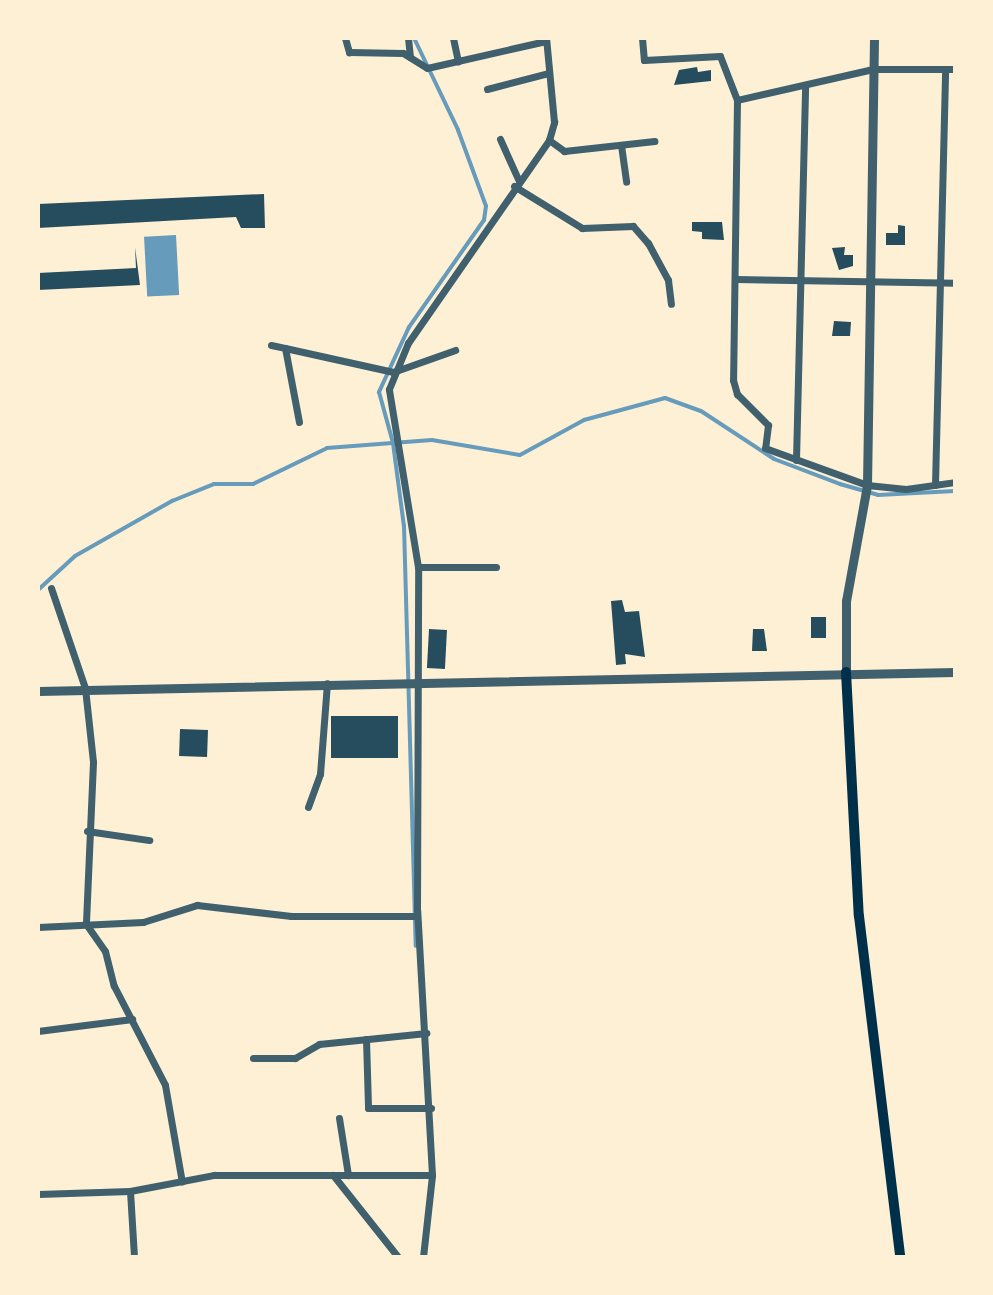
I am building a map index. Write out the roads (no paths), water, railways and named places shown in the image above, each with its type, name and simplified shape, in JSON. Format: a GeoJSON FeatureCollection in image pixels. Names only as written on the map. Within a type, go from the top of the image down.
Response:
{"type":"FeatureCollection","features":[{"type":"Feature","properties":{"kind":"main road"},"geometry":{"type":"LineString","coordinates":[[846,672],[859,916],[900,1257]]}},
{"type":"Feature","properties":{"kind":"street"},"geometry":{"type":"LineString","coordinates":[[345,38],[349,52],[410,57],[427,68],[546,39],[554,122],[549,140],[516,182],[393,372],[389,389],[418,567],[421,681],[416,731],[417,916],[431,1108],[432,1175],[423,1257]]}},
{"type":"Feature","properties":{"kind":"street"},"geometry":{"type":"LineString","coordinates":[[408,38],[410,57]]}},
{"type":"Feature","properties":{"kind":"street"},"geometry":{"type":"LineString","coordinates":[[453,38],[458,61]]}},
{"type":"Feature","properties":{"kind":"street"},"geometry":{"type":"LineString","coordinates":[[642,38],[644,60],[720,56],[737,100],[737,394],[768,425],[765,448],[867,485],[955,482]]}},
{"type":"Feature","properties":{"kind":"street"},"geometry":{"type":"LineString","coordinates":[[846,672],[846,601],[867,485],[874,38]]}},
{"type":"Feature","properties":{"kind":"street"},"geometry":{"type":"LineString","coordinates":[[737,100],[873,69],[955,69]]}},
{"type":"Feature","properties":{"kind":"street"},"geometry":{"type":"LineString","coordinates":[[935,485],[945,69]]}},
{"type":"Feature","properties":{"kind":"street"},"geometry":{"type":"LineString","coordinates":[[487,89],[549,73]]}},
{"type":"Feature","properties":{"kind":"street"},"geometry":{"type":"LineString","coordinates":[[796,460],[803,278],[805,85]]}},
{"type":"Feature","properties":{"kind":"street"},"geometry":{"type":"LineString","coordinates":[[500,139],[516,182],[582,228],[633,226],[648,243],[668,280],[671,304]]}},
{"type":"Feature","properties":{"kind":"street"},"geometry":{"type":"LineString","coordinates":[[549,140],[564,151],[654,141]]}},
{"type":"Feature","properties":{"kind":"street"},"geometry":{"type":"LineString","coordinates":[[621,145],[626,182]]}},
{"type":"Feature","properties":{"kind":"street"},"geometry":{"type":"LineString","coordinates":[[735,279],[955,283]]}},
{"type":"Feature","properties":{"kind":"street"},"geometry":{"type":"LineString","coordinates":[[271,345],[393,372],[455,350]]}},
{"type":"Feature","properties":{"kind":"street"},"geometry":{"type":"LineString","coordinates":[[285,348],[299,422]]}},
{"type":"Feature","properties":{"kind":"street"},"geometry":{"type":"LineString","coordinates":[[418,567],[496,567]]}},
{"type":"Feature","properties":{"kind":"street"},"geometry":{"type":"LineString","coordinates":[[51,588],[85,688],[93,762],[87,831],[86,924],[105,951],[114,986],[165,1085],[182,1182]]}},
{"type":"Feature","properties":{"kind":"street"},"geometry":{"type":"LineString","coordinates":[[38,691],[85,688],[184,691],[327,683],[955,672]]}},
{"type":"Feature","properties":{"kind":"street"},"geometry":{"type":"LineString","coordinates":[[308,807],[320,774],[327,683]]}},
{"type":"Feature","properties":{"kind":"street"},"geometry":{"type":"LineString","coordinates":[[87,831],[149,840]]}},
{"type":"Feature","properties":{"kind":"street"},"geometry":{"type":"LineString","coordinates":[[38,927],[143,922],[197,905],[291,916],[417,916]]}},
{"type":"Feature","properties":{"kind":"street"},"geometry":{"type":"LineString","coordinates":[[38,1031],[132,1019]]}},
{"type":"Feature","properties":{"kind":"street"},"geometry":{"type":"LineString","coordinates":[[253,1058],[295,1058],[319,1044],[426,1033]]}},
{"type":"Feature","properties":{"kind":"street"},"geometry":{"type":"LineString","coordinates":[[366,1039],[368,1108],[431,1108]]}},
{"type":"Feature","properties":{"kind":"street"},"geometry":{"type":"LineString","coordinates":[[339,1118],[348,1175]]}},
{"type":"Feature","properties":{"kind":"street"},"geometry":{"type":"LineString","coordinates":[[38,1194],[130,1191],[214,1175],[432,1175]]}},
{"type":"Feature","properties":{"kind":"street"},"geometry":{"type":"LineString","coordinates":[[333,1175],[398,1257]]}},
{"type":"Feature","properties":{"kind":"street"},"geometry":{"type":"LineString","coordinates":[[130,1191],[134,1257]]}},
{"type":"Feature","properties":{"kind":"water"},"geometry":{"type":"Polygon","coordinates":[[[176,235],[179,295],[147,297],[144,237],[176,235]]]}},
{"type":"Feature","properties":{"kind":"waterway"},"geometry":{"type":"LineString","coordinates":[[414,38],[458,130],[486,206],[484,220],[409,327],[379,392],[393,443],[404,526],[416,946]]}},
{"type":"Feature","properties":{"kind":"waterway"},"geometry":{"type":"LineString","coordinates":[[38,590],[75,556],[172,501],[214,484],[253,484],[327,448],[432,440],[520,455],[584,420],[665,398],[701,411],[774,459],[840,484],[878,495],[955,491]]}}]}
